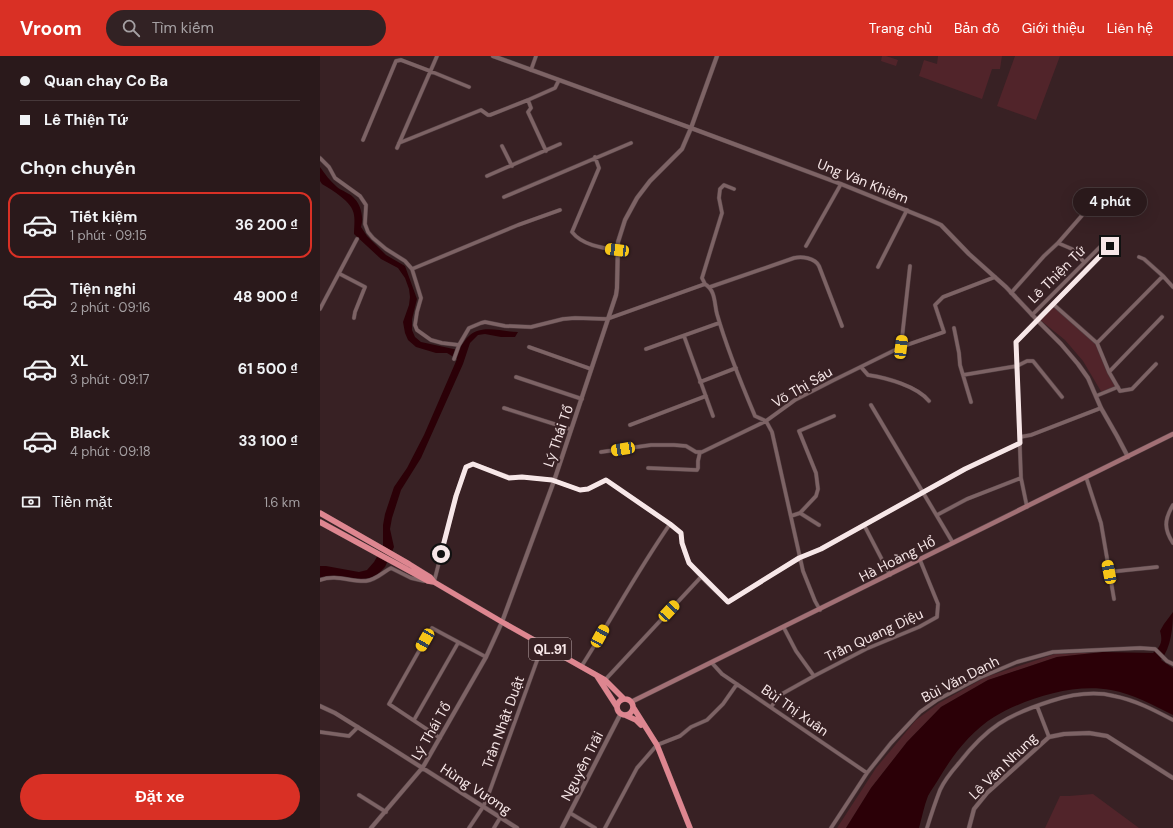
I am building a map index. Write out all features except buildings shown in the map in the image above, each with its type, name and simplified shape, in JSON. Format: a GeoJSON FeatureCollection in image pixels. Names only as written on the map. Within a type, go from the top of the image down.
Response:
{"type":"FeatureCollection","features":[{"type":"Feature","properties":{"kind":"highway","name":"QL.91"},"geometry":{"type":"LineString","coordinates":[[320,513],[430,577],[431,582]]}},
{"type":"Feature","properties":{"kind":"highway","name":"QL.91"},"geometry":{"type":"LineString","coordinates":[[320,522],[543,644],[605,680],[624,699]]}},
{"type":"Feature","properties":{"kind":"highway","name":"QL.91"},"geometry":{"type":"LineString","coordinates":[[596,676],[618,707]]}},
{"type":"Feature","properties":{"kind":"highway"},"geometry":{"type":"LineString","coordinates":[[657,745],[646,730],[636,720],[623,714],[618,707],[619,702],[624,699],[632,705],[657,745],[690,828]]}},
{"type":"Feature","properties":{"kind":"highway"},"geometry":{"type":"LineString","coordinates":[[623,714],[629,713],[632,705]]}},
{"type":"Feature","properties":{"kind":"main road","name":"Hà Hoàng Hổ"},"geometry":{"type":"LineString","coordinates":[[632,705],[712,663],[1173,434]]}},
{"type":"Feature","properties":{"kind":"street"},"geometry":{"type":"LineString","coordinates":[[397,148],[436,56]]}},
{"type":"Feature","properties":{"kind":"street","name":"Ung Văn Khiêm"},"geometry":{"type":"LineString","coordinates":[[493,56],[841,184],[941,226],[1011,293],[1061,344],[1078,364],[1088,378],[1101,408],[1128,457]]}},
{"type":"Feature","properties":{"kind":"street"},"geometry":{"type":"LineString","coordinates":[[531,70],[536,56]]}},
{"type":"Feature","properties":{"kind":"street","name":"Lý Thái Tổ"},"geometry":{"type":"LineString","coordinates":[[371,828],[423,767],[486,657],[502,622],[554,481],[617,288],[617,250],[619,234],[637,198],[650,181],[682,149],[717,56]]}},
{"type":"Feature","properties":{"kind":"street"},"geometry":{"type":"LineString","coordinates":[[363,140],[396,61],[401,60],[469,87]]}},
{"type":"Feature","properties":{"kind":"street"},"geometry":{"type":"LineString","coordinates":[[400,143],[481,110],[490,115],[528,100],[555,88],[559,80]]}},
{"type":"Feature","properties":{"kind":"street"},"geometry":{"type":"LineString","coordinates":[[528,100],[531,108],[528,112],[546,151]]}},
{"type":"Feature","properties":{"kind":"street"},"geometry":{"type":"LineString","coordinates":[[504,197],[595,157],[631,143]]}},
{"type":"Feature","properties":{"kind":"street"},"geometry":{"type":"LineString","coordinates":[[487,176],[560,144]]}},
{"type":"Feature","properties":{"kind":"street"},"geometry":{"type":"LineString","coordinates":[[502,146],[512,166]]}},
{"type":"Feature","properties":{"kind":"street"},"geometry":{"type":"LineString","coordinates":[[595,157],[599,168],[572,232],[576,237],[600,248],[617,250]]}},
{"type":"Feature","properties":{"kind":"street"},"geometry":{"type":"LineString","coordinates":[[320,158],[329,167],[335,178],[360,196],[366,205],[365,224],[368,232],[380,245],[400,257],[412,269],[421,298],[415,328],[431,340],[458,347]]}},
{"type":"Feature","properties":{"kind":"street"},"geometry":{"type":"LineString","coordinates":[[806,246],[841,184]]}},
{"type":"Feature","properties":{"kind":"street"},"geometry":{"type":"LineString","coordinates":[[734,189],[724,185],[720,189],[719,198],[722,214],[702,278],[704,284],[710,287],[719,323],[755,416],[766,421]]}},
{"type":"Feature","properties":{"kind":"street"},"geometry":{"type":"LineString","coordinates":[[1011,293],[1092,204]]}},
{"type":"Feature","properties":{"kind":"street"},"geometry":{"type":"LineString","coordinates":[[412,269],[518,225],[560,210]]}},
{"type":"Feature","properties":{"kind":"street"},"geometry":{"type":"LineString","coordinates":[[878,267],[906,210]]}},
{"type":"Feature","properties":{"kind":"street"},"geometry":{"type":"LineString","coordinates":[[320,309],[358,239]]}},
{"type":"Feature","properties":{"kind":"street","name":"Lê Thiện Tứ"},"geometry":{"type":"LineString","coordinates":[[1027,507],[1021,478],[1016,342],[1110,246],[1105,242],[1032,315]]}},
{"type":"Feature","properties":{"kind":"street"},"geometry":{"type":"LineString","coordinates":[[1058,243],[1072,249],[1084,262]]}},
{"type":"Feature","properties":{"kind":"street"},"geometry":{"type":"LineString","coordinates":[[710,287],[794,258],[800,257],[813,260],[819,266],[842,326]]}},
{"type":"Feature","properties":{"kind":"street"},"geometry":{"type":"LineString","coordinates":[[1139,257],[1144,259],[1173,287]]}},
{"type":"Feature","properties":{"kind":"street"},"geometry":{"type":"LineString","coordinates":[[901,347],[910,266]]}},
{"type":"Feature","properties":{"kind":"street"},"geometry":{"type":"LineString","coordinates":[[340,274],[365,287],[354,318]]}},
{"type":"Feature","properties":{"kind":"street"},"geometry":{"type":"LineString","coordinates":[[1097,343],[1162,276]]}},
{"type":"Feature","properties":{"kind":"street","name":"Võ Thị Sáu"},"geometry":{"type":"LineString","coordinates":[[820,610],[802,571],[772,432],[766,421],[795,400],[901,347],[944,332],[935,305],[943,297],[995,277]]}},
{"type":"Feature","properties":{"kind":"street"},"geometry":{"type":"LineString","coordinates":[[454,358],[458,347],[469,328],[480,323],[485,322],[519,327],[540,325],[563,319],[607,319],[704,284]]}},
{"type":"Feature","properties":{"kind":"street"},"geometry":{"type":"LineString","coordinates":[[1053,304],[1097,343],[1109,372],[1120,391],[1132,389],[1156,364]]}},
{"type":"Feature","properties":{"kind":"street"},"geometry":{"type":"LineString","coordinates":[[1109,372],[1162,317]]}},
{"type":"Feature","properties":{"kind":"street"},"geometry":{"type":"LineString","coordinates":[[646,349],[719,323]]}},
{"type":"Feature","properties":{"kind":"street"},"geometry":{"type":"LineString","coordinates":[[954,328],[960,352],[960,365],[971,402]]}},
{"type":"Feature","properties":{"kind":"street"},"geometry":{"type":"LineString","coordinates":[[684,336],[713,416]]}},
{"type":"Feature","properties":{"kind":"street"},"geometry":{"type":"LineString","coordinates":[[529,347],[591,369]]}},
{"type":"Feature","properties":{"kind":"street"},"geometry":{"type":"LineString","coordinates":[[963,375],[1017,366],[1027,361],[1033,361],[1062,397]]}},
{"type":"Feature","properties":{"kind":"street"},"geometry":{"type":"LineString","coordinates":[[861,367],[868,375],[883,378],[910,388],[921,393],[929,401]]}},
{"type":"Feature","properties":{"kind":"street"},"geometry":{"type":"LineString","coordinates":[[700,382],[736,368]]}},
{"type":"Feature","properties":{"kind":"street"},"geometry":{"type":"LineString","coordinates":[[516,377],[582,399]]}},
{"type":"Feature","properties":{"kind":"street"},"geometry":{"type":"LineString","coordinates":[[1096,396],[1118,387]]}},
{"type":"Feature","properties":{"kind":"street"},"geometry":{"type":"LineString","coordinates":[[630,425],[706,396]]}},
{"type":"Feature","properties":{"kind":"street"},"geometry":{"type":"LineString","coordinates":[[872,405],[953,543]]}},
{"type":"Feature","properties":{"kind":"street"},"geometry":{"type":"LineString","coordinates":[[504,408],[570,429]]}},
{"type":"Feature","properties":{"kind":"street"},"geometry":{"type":"LineString","coordinates":[[1020,437],[1031,435],[1101,408]]}},
{"type":"Feature","properties":{"kind":"street"},"geometry":{"type":"LineString","coordinates":[[791,516],[800,513],[816,496],[818,489],[816,473],[799,431],[834,416]]}},
{"type":"Feature","properties":{"kind":"street"},"geometry":{"type":"LineString","coordinates":[[601,452],[651,445],[674,445],[686,446],[696,452],[700,452],[766,421]]}},
{"type":"Feature","properties":{"kind":"street"},"geometry":{"type":"LineString","coordinates":[[320,580],[333,577],[369,580],[391,568],[411,578],[431,582],[466,467],[473,464],[509,478],[522,477],[554,481],[580,490],[588,489],[606,480],[681,533],[682,543],[689,563],[701,577],[728,602],[799,558],[821,549],[965,469],[1020,443]]}},
{"type":"Feature","properties":{"kind":"street"},"geometry":{"type":"LineString","coordinates":[[648,468],[697,470],[700,452]]}},
{"type":"Feature","properties":{"kind":"street"},"geometry":{"type":"LineString","coordinates":[[1086,477],[1101,523],[1114,599]]}},
{"type":"Feature","properties":{"kind":"street"},"geometry":{"type":"LineString","coordinates":[[937,515],[967,499],[1021,478]]}},
{"type":"Feature","properties":{"kind":"street"},"geometry":{"type":"LineString","coordinates":[[1173,505],[1165,525],[1173,543]]}},
{"type":"Feature","properties":{"kind":"street"},"geometry":{"type":"LineString","coordinates":[[800,513],[819,525]]}},
{"type":"Feature","properties":{"kind":"street"},"geometry":{"type":"LineString","coordinates":[[581,667],[623,597],[670,524]]}},
{"type":"Feature","properties":{"kind":"street"},"geometry":{"type":"LineString","coordinates":[[864,524],[890,575]]}},
{"type":"Feature","properties":{"kind":"street","name":"Trần Quang Diệu"},"geometry":{"type":"LineString","coordinates":[[771,707],[780,695],[814,676],[866,649],[919,628],[937,617],[938,604],[920,560]]}},
{"type":"Feature","properties":{"kind":"street"},"geometry":{"type":"LineString","coordinates":[[1109,572],[1158,567]]}},
{"type":"Feature","properties":{"kind":"street"},"geometry":{"type":"LineString","coordinates":[[605,680],[701,577]]}},
{"type":"Feature","properties":{"kind":"street"},"geometry":{"type":"LineString","coordinates":[[440,738],[389,704],[432,628],[486,657]]}},
{"type":"Feature","properties":{"kind":"street"},"geometry":{"type":"LineString","coordinates":[[784,628],[796,651],[814,676]]}},
{"type":"Feature","properties":{"kind":"street"},"geometry":{"type":"LineString","coordinates":[[414,720],[458,643]]}},
{"type":"Feature","properties":{"kind":"street","name":"Trần Nhật Duật"},"geometry":{"type":"LineString","coordinates":[[469,828],[483,807],[489,793],[543,644]]}},
{"type":"Feature","properties":{"kind":"street","name":"Bùi Văn Danh"},"geometry":{"type":"LineString","coordinates":[[831,828],[867,773],[891,743],[920,712],[937,700],[979,678],[1017,662],[1053,652],[1140,648],[1155,649],[1167,661],[1173,664]]}},
{"type":"Feature","properties":{"kind":"street","name":"Bùi Thị Xuân"},"geometry":{"type":"LineString","coordinates":[[712,663],[722,674],[867,773]]}},
{"type":"Feature","properties":{"kind":"street"},"geometry":{"type":"LineString","coordinates":[[605,828],[637,768],[657,745],[680,736],[691,727],[707,720],[723,704],[737,684]]}},
{"type":"Feature","properties":{"kind":"street"},"geometry":{"type":"LineString","coordinates":[[927,828],[940,789],[953,771],[973,746],[990,730],[1000,722],[1016,714],[1066,697],[1084,695],[1112,695],[1140,703],[1173,720]]}},
{"type":"Feature","properties":{"kind":"street","name":"Hùng Vương"},"geometry":{"type":"LineString","coordinates":[[320,706],[335,713],[423,767],[517,828]]}},
{"type":"Feature","properties":{"kind":"street"},"geometry":{"type":"LineString","coordinates":[[1037,706],[1050,737]]}},
{"type":"Feature","properties":{"kind":"street","name":"Nguyễn Trãi"},"geometry":{"type":"LineString","coordinates":[[562,828],[623,714]]}},
{"type":"Feature","properties":{"kind":"street"},"geometry":{"type":"LineString","coordinates":[[320,732],[349,736],[358,727]]}},
{"type":"Feature","properties":{"kind":"street","name":"Lê Văn Nhung"},"geometry":{"type":"LineString","coordinates":[[969,828],[974,809],[987,793],[1050,737],[1064,734],[1089,733],[1107,736],[1173,778]]}},
{"type":"Feature","properties":{"kind":"street"},"geometry":{"type":"LineString","coordinates":[[359,795],[386,812]]}},
{"type":"Feature","properties":{"kind":"street"},"geometry":{"type":"LineString","coordinates":[[570,813],[595,828]]}},
{"type":"Feature","properties":{"kind":"street"},"geometry":{"type":"LineString","coordinates":[[494,828],[500,818]]}},
{"type":"Feature","properties":{"kind":"shaded area"},"geometry":{"type":"Polygon","coordinates":[[[882,56],[898,60],[896,66],[881,61],[882,56]]]}},
{"type":"Feature","properties":{"kind":"shaded area"},"geometry":{"type":"Polygon","coordinates":[[[938,56],[1002,56],[1000,69],[992,69],[982,99],[919,76],[924,60],[937,64],[938,56]]]}},
{"type":"Feature","properties":{"kind":"shaded area"},"geometry":{"type":"Polygon","coordinates":[[[1015,56],[1060,56],[1036,120],[997,106],[1015,56]]]}},
{"type":"Feature","properties":{"kind":"shaded area"},"geometry":{"type":"Polygon","coordinates":[[[320,167],[334,185],[356,200],[361,211],[361,227],[367,236],[386,255],[405,266],[417,299],[412,319],[412,330],[415,337],[421,342],[458,350],[470,335],[481,330],[493,329],[518,332],[515,337],[501,337],[485,334],[478,335],[470,343],[463,364],[421,458],[401,490],[390,529],[394,547],[385,567],[378,574],[370,578],[361,579],[333,576],[320,578],[320,566],[359,572],[367,570],[374,562],[383,546],[383,525],[385,514],[394,487],[407,468],[424,435],[457,359],[447,353],[436,353],[416,347],[408,340],[403,322],[410,297],[405,278],[398,268],[381,259],[354,234],[353,210],[346,201],[322,184],[320,181],[320,167]]]}},
{"type":"Feature","properties":{"kind":"shaded area"},"geometry":{"type":"Polygon","coordinates":[[[1053,304],[1097,343],[1118,387],[1102,393],[1083,361],[1065,340],[1039,319],[1053,304]]]}},
{"type":"Feature","properties":{"kind":"shaded area"},"geometry":{"type":"Polygon","coordinates":[[[1173,612],[1172,631],[1169,643],[1161,660],[1173,668],[1173,715],[1135,697],[1111,690],[1097,688],[1066,690],[1035,698],[994,717],[969,737],[949,762],[928,796],[919,828],[846,828],[871,788],[907,742],[941,707],[988,680],[1057,657],[1103,652],[1153,653],[1161,644],[1160,631],[1173,612]]]}},
{"type":"Feature","properties":{"kind":"shaded area"},"geometry":{"type":"Polygon","coordinates":[[[1103,652],[1057,657],[988,680],[941,707],[907,742],[871,788],[846,828],[837,828],[876,768],[916,720],[939,703],[986,677],[1055,654],[1103,652]]]}},
{"type":"Feature","properties":{"kind":"shaded area"},"geometry":{"type":"Polygon","coordinates":[[[1093,794],[1139,828],[1045,828],[1060,796],[1093,794]]]}},
{"type":"Feature","properties":{"kind":"route"},"geometry":{"type":"LineString","coordinates":[[441,554],[456,496],[466,467],[473,464],[509,478],[522,477],[552,480],[580,490],[588,489],[606,480],[681,533],[682,543],[689,563],[701,577],[728,602],[799,558],[821,549],[965,469],[1020,443],[1016,342],[1110,246]]}}]}
